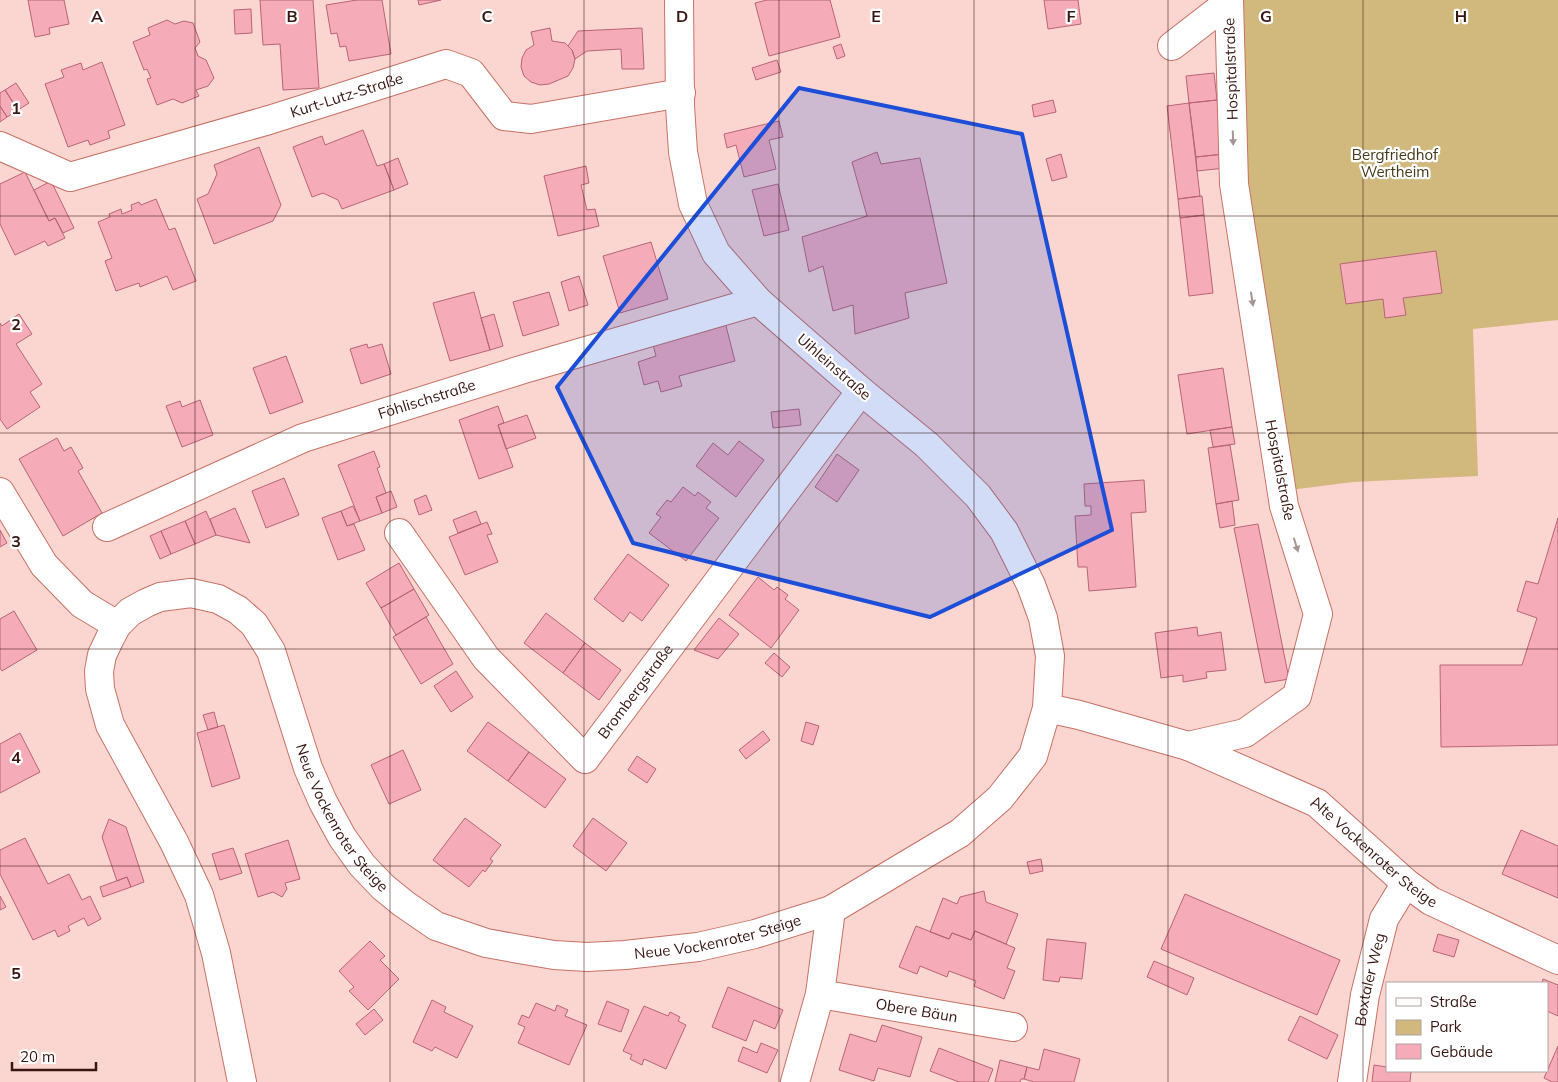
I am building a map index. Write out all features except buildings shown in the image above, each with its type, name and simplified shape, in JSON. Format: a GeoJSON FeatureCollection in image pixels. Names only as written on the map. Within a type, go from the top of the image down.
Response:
{"type":"FeatureCollection","features":[{"type":"Feature","properties":{"kind":"street","name":"Uihleinstraße"},"geometry":{"type":"LineString","coordinates":[[679,0],[680,106],[684,152],[693,204],[716,253],[758,301],[861,391],[927,445],[978,496],[1004,531],[1031,585],[1044,618],[1050,656],[1047,708]]}},
{"type":"Feature","properties":{"kind":"street","name":"Hospitalstraße"},"geometry":{"type":"LineString","coordinates":[[1172,46],[1229,1]]}},
{"type":"Feature","properties":{"kind":"street","name":"Hospitalstraße"},"geometry":{"type":"LineString","coordinates":[[1047,708],[1079,715],[1188,746],[1245,734],[1297,696],[1318,614],[1284,506],[1234,184],[1229,1]]}},
{"type":"Feature","properties":{"kind":"street","name":"Kurt-Lutz-Straße"},"geometry":{"type":"LineString","coordinates":[[0,146],[70,177],[269,120],[446,64],[471,73],[504,116],[531,119],[681,93]]}},
{"type":"Feature","properties":{"kind":"street","name":"Föhlischstraße"},"geometry":{"type":"LineString","coordinates":[[107,527],[303,438],[524,368],[758,301]]}},
{"type":"Feature","properties":{"kind":"street","name":"Brombergstraße"},"geometry":{"type":"LineString","coordinates":[[400,533],[486,658],[585,758],[861,391]]}},
{"type":"Feature","properties":{"kind":"street"},"geometry":{"type":"LineString","coordinates":[[0,492],[44,564],[82,604],[118,625]]}},
{"type":"Feature","properties":{"kind":"street","name":"Neue Vockenroter Steige"},"geometry":{"type":"LineString","coordinates":[[242,1082],[216,952],[199,895],[174,842],[110,725],[100,689],[99,672],[102,655],[118,625],[130,612],[146,603],[160,598],[191,593],[218,600],[238,610],[254,624],[271,651],[308,768],[323,802],[342,837],[362,866],[383,887],[419,916],[450,932],[486,943],[554,955],[625,955],[708,945],[755,934],[831,910],[960,833],[1000,798],[1033,756],[1047,708]]}},
{"type":"Feature","properties":{"kind":"street","name":"Alte Vockenroter Steige"},"geometry":{"type":"LineString","coordinates":[[1188,746],[1316,803],[1406,883],[1431,901],[1558,960]]}},
{"type":"Feature","properties":{"kind":"street","name":"Boxtaler Weg"},"geometry":{"type":"LineString","coordinates":[[1352,1082],[1366,995],[1384,919],[1406,883]]}},
{"type":"Feature","properties":{"kind":"street"},"geometry":{"type":"LineString","coordinates":[[796,1082],[820,994],[831,910]]}},
{"type":"Feature","properties":{"kind":"street","name":"Obere Bäun"},"geometry":{"type":"LineString","coordinates":[[820,994],[1013,1027]]}},
{"type":"Feature","properties":{"kind":"highlighted area"},"geometry":{"type":"Polygon","coordinates":[[[799,88],[1022,134],[1112,530],[930,617],[633,543],[557,387],[799,88]]]}},
{"type":"Feature","properties":{"kind":"green space","name":"Bergfriedhof Wertheim"},"geometry":{"type":"Polygon","coordinates":[[[1229,0],[1558,0],[1558,320],[1473,329],[1478,476],[1353,482],[1282,491],[1234,184],[1229,0]]]}}]}
